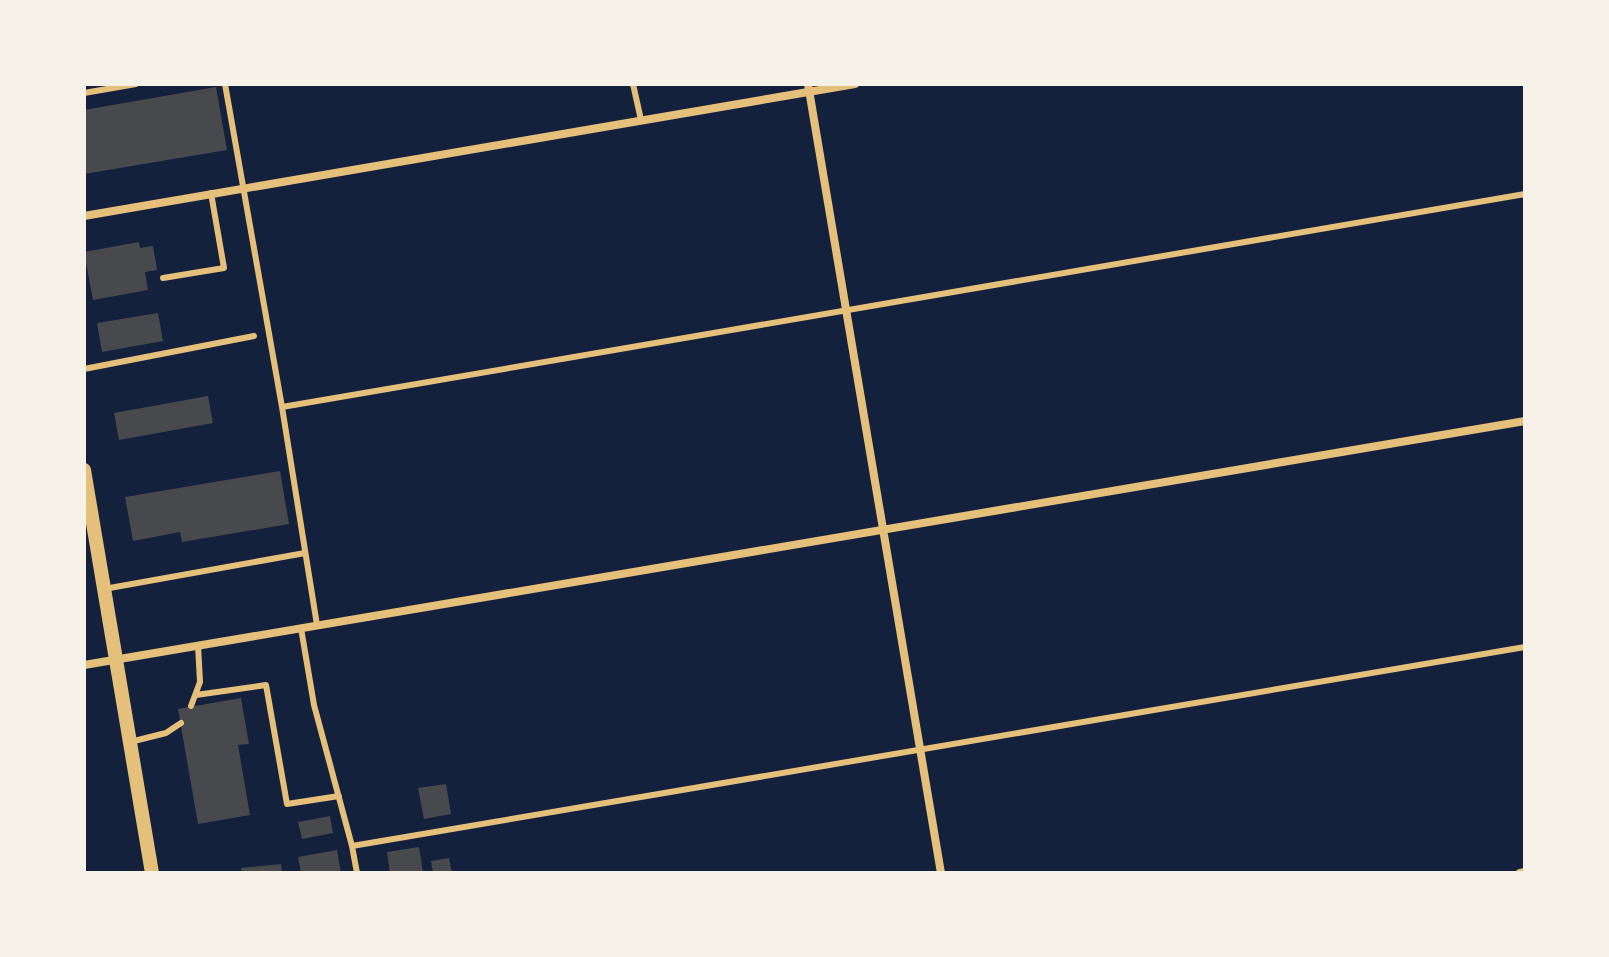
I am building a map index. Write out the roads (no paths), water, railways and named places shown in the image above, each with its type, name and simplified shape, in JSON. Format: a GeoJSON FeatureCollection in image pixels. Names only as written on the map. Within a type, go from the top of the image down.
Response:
{"type":"FeatureCollection","features":[{"type":"Feature","properties":{"kind":"street"},"geometry":{"type":"LineString","coordinates":[[84,216],[641,120],[808,88],[855,84]]}},
{"type":"Feature","properties":{"kind":"street"},"geometry":{"type":"LineString","coordinates":[[808,88],[941,873]]}},
{"type":"Feature","properties":{"kind":"street"},"geometry":{"type":"LineString","coordinates":[[84,665],[1525,421]]}},
{"type":"Feature","properties":{"kind":"street"},"geometry":{"type":"LineString","coordinates":[[84,470],[152,873]]}},
{"type":"Feature","properties":{"kind":"lane"},"geometry":{"type":"LineString","coordinates":[[84,93],[136,84]]}},
{"type":"Feature","properties":{"kind":"lane"},"geometry":{"type":"LineString","coordinates":[[225,84],[317,625]]}},
{"type":"Feature","properties":{"kind":"lane"},"geometry":{"type":"LineString","coordinates":[[633,84],[641,120]]}},
{"type":"Feature","properties":{"kind":"lane"},"geometry":{"type":"LineString","coordinates":[[163,278],[224,268],[211,193]]}},
{"type":"Feature","properties":{"kind":"lane"},"geometry":{"type":"LineString","coordinates":[[282,407],[1525,194]]}},
{"type":"Feature","properties":{"kind":"lane"},"geometry":{"type":"LineString","coordinates":[[84,369],[254,336]]}},
{"type":"Feature","properties":{"kind":"lane"},"geometry":{"type":"LineString","coordinates":[[104,589],[305,553]]}},
{"type":"Feature","properties":{"kind":"lane"},"geometry":{"type":"LineString","coordinates":[[301,628],[314,705],[357,873]]}},
{"type":"Feature","properties":{"kind":"lane"},"geometry":{"type":"LineString","coordinates":[[191,706],[200,679],[198,645]]}},
{"type":"Feature","properties":{"kind":"lane"},"geometry":{"type":"LineString","coordinates":[[352,846],[1525,647]]}},
{"type":"Feature","properties":{"kind":"lane"},"geometry":{"type":"LineString","coordinates":[[196,695],[266,685],[287,804],[339,796]]}},
{"type":"Feature","properties":{"kind":"lane"},"geometry":{"type":"LineString","coordinates":[[130,742],[166,733],[181,723]]}}]}
